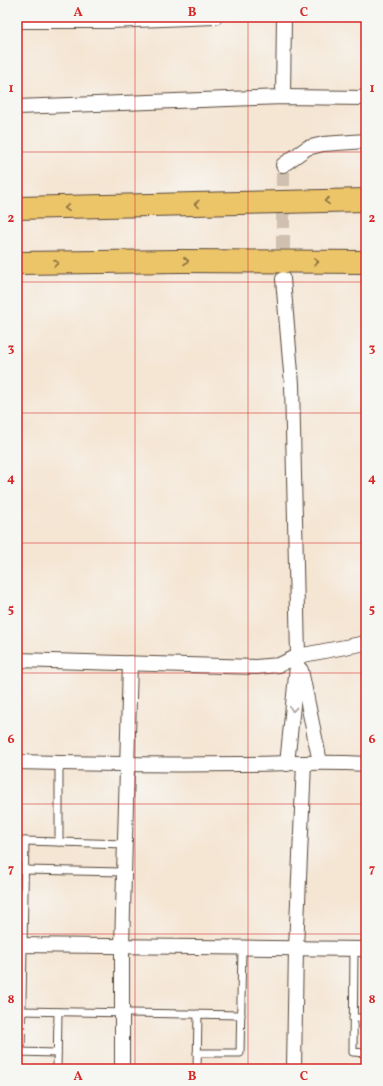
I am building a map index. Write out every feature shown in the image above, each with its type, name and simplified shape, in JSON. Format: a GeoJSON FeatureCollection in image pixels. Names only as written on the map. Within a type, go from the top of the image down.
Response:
{"type":"FeatureCollection","features":[{"type":"Feature","properties":{"kind":"highway"},"geometry":{"type":"LineString","coordinates":[[17,208],[366,200]]}},
{"type":"Feature","properties":{"kind":"highway"},"geometry":{"type":"LineString","coordinates":[[17,263],[180,261],[366,262]]}},
{"type":"Feature","properties":{"kind":"street"},"geometry":{"type":"LineString","coordinates":[[17,22],[208,17]]}},
{"type":"Feature","properties":{"kind":"street"},"geometry":{"type":"LineString","coordinates":[[283,98],[284,17]]}},
{"type":"Feature","properties":{"kind":"street"},"geometry":{"type":"LineString","coordinates":[[17,107],[283,98],[366,98]]}},
{"type":"Feature","properties":{"kind":"street"},"geometry":{"type":"LineString","coordinates":[[283,164],[307,148],[324,144],[366,141]]}},
{"type":"Feature","properties":{"kind":"street"},"geometry":{"type":"LineString","coordinates":[[283,280],[292,384],[298,656],[287,764]]}},
{"type":"Feature","properties":{"kind":"street"},"geometry":{"type":"LineString","coordinates":[[17,660],[256,667],[279,665],[298,656],[366,643]]}},
{"type":"Feature","properties":{"kind":"street"},"geometry":{"type":"LineString","coordinates":[[298,656],[320,762]]}},
{"type":"Feature","properties":{"kind":"street"},"geometry":{"type":"LineString","coordinates":[[122,1069],[122,946],[130,663]]}},
{"type":"Feature","properties":{"kind":"street"},"geometry":{"type":"LineString","coordinates":[[17,762],[127,765],[287,764],[320,762],[364,763]]}},
{"type":"Feature","properties":{"kind":"street"},"geometry":{"type":"LineString","coordinates":[[294,1069],[296,948],[304,763]]}},
{"type":"Feature","properties":{"kind":"street"},"geometry":{"type":"LineString","coordinates":[[20,945],[360,949]]}},
{"type":"Feature","properties":{"kind":"lane"},"geometry":{"type":"LineString","coordinates":[[59,763],[59,842]]}},
{"type":"Feature","properties":{"kind":"lane"},"geometry":{"type":"LineString","coordinates":[[17,841],[125,844]]}},
{"type":"Feature","properties":{"kind":"lane"},"geometry":{"type":"LineString","coordinates":[[25,841],[20,945],[21,1011],[19,1052],[57,1053]]}},
{"type":"Feature","properties":{"kind":"lane"},"geometry":{"type":"LineString","coordinates":[[24,870],[124,872]]}},
{"type":"Feature","properties":{"kind":"lane"},"geometry":{"type":"LineString","coordinates":[[197,1053],[240,1053],[242,947]]}},
{"type":"Feature","properties":{"kind":"lane"},"geometry":{"type":"LineString","coordinates":[[360,949],[353,1018],[353,1052],[366,1053]]}},
{"type":"Feature","properties":{"kind":"lane"},"geometry":{"type":"LineString","coordinates":[[21,1011],[241,1015]]}},
{"type":"Feature","properties":{"kind":"lane"},"geometry":{"type":"LineString","coordinates":[[57,1069],[58,1012]]}},
{"type":"Feature","properties":{"kind":"lane"},"geometry":{"type":"LineString","coordinates":[[197,1069],[198,1014]]}},
{"type":"Feature","properties":{"kind":"lane"},"geometry":{"type":"LineString","coordinates":[[353,1018],[366,1018]]}},
{"type":"Feature","properties":{"kind":"tunnel"},"geometry":{"type":"LineString","coordinates":[[283,165],[283,270]]}}]}
